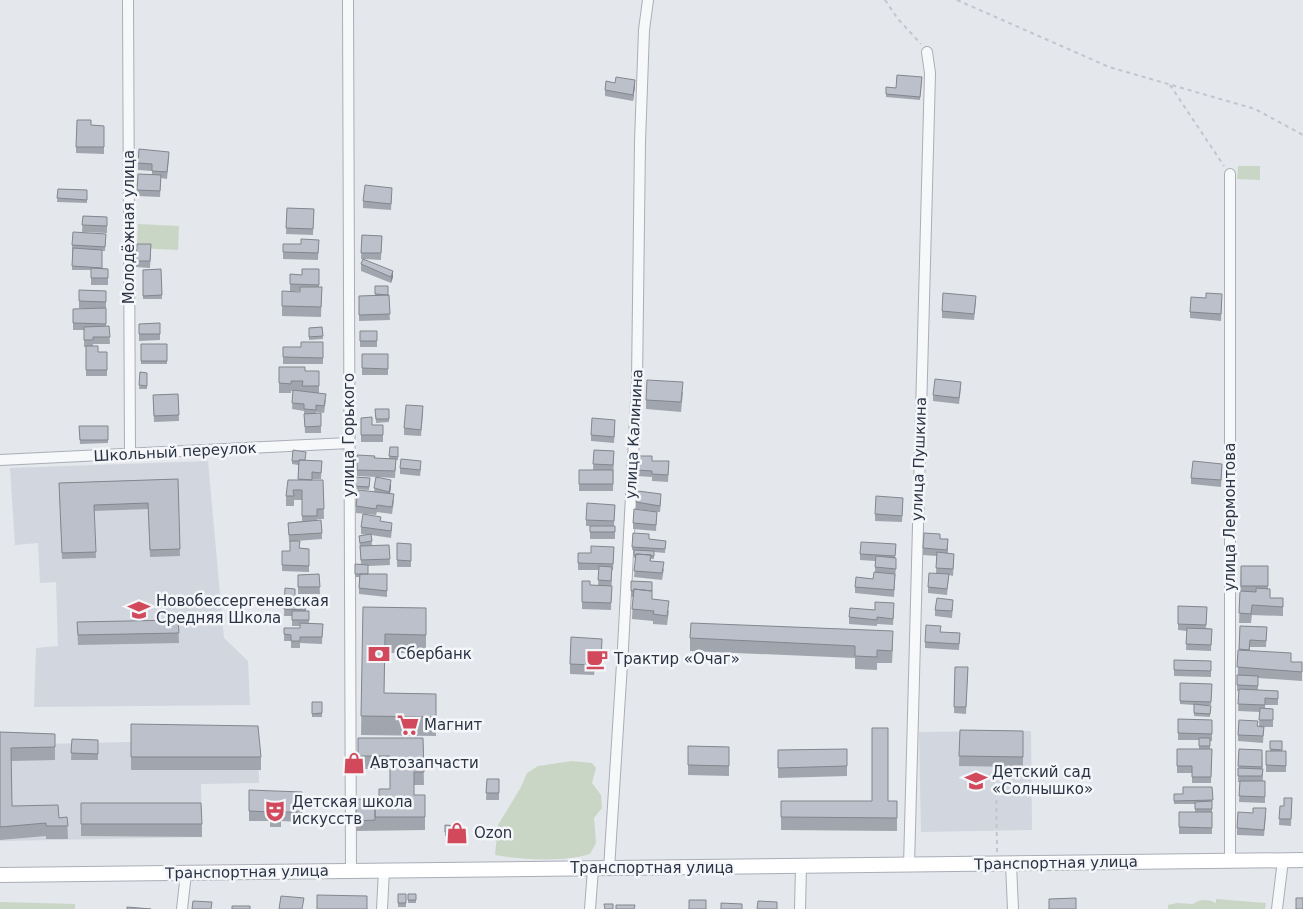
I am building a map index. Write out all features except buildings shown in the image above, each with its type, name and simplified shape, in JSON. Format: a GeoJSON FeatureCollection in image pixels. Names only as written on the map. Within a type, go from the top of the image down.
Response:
{"type":"FeatureCollection","features":[{"type":"Feature","properties":{"kind":"street","name":"Молодёжная улица"},"geometry":{"type":"LineString","coordinates":[[128,0],[130,454]]}},
{"type":"Feature","properties":{"kind":"street","name":"улица Горького"},"geometry":{"type":"LineString","coordinates":[[348,0],[350,870]]}},
{"type":"Feature","properties":{"kind":"street","name":"улица Калинина"},"geometry":{"type":"LineString","coordinates":[[609,869],[623,648],[636,382],[640,142],[644,30],[648,0]]}},
{"type":"Feature","properties":{"kind":"street","name":"улица Пушкина"},"geometry":{"type":"LineString","coordinates":[[908,866],[930,73],[927,52]]}},
{"type":"Feature","properties":{"kind":"street","name":"улица Лермонтова"},"geometry":{"type":"LineString","coordinates":[[1230,174],[1230,860]]}},
{"type":"Feature","properties":{"kind":"street","name":"Школьный переулок"},"geometry":{"type":"LineString","coordinates":[[0,460],[349,443]]}},
{"type":"Feature","properties":{"kind":"street"},"geometry":{"type":"LineString","coordinates":[[1277,909],[1283,860]]}},
{"type":"Feature","properties":{"kind":"street","name":"Транспортная улица"},"geometry":{"type":"LineString","coordinates":[[0,875],[1303,860]]}},
{"type":"Feature","properties":{"kind":"street"},"geometry":{"type":"LineString","coordinates":[[1011,864],[1013,909]]}},
{"type":"Feature","properties":{"kind":"street"},"geometry":{"type":"LineString","coordinates":[[800,867],[800,909]]}},
{"type":"Feature","properties":{"kind":"street"},"geometry":{"type":"LineString","coordinates":[[590,909],[593,869]]}},
{"type":"Feature","properties":{"kind":"street"},"geometry":{"type":"LineString","coordinates":[[382,909],[384,870]]}},
{"type":"Feature","properties":{"kind":"street"},"geometry":{"type":"LineString","coordinates":[[182,909],[186,873]]}},
{"type":"Feature","properties":{"kind":"path"},"geometry":{"type":"LineString","coordinates":[[885,0],[898,19],[927,52]]}},
{"type":"Feature","properties":{"kind":"path"},"geometry":{"type":"LineString","coordinates":[[957,0],[1109,67],[1254,109],[1303,135]]}},
{"type":"Feature","properties":{"kind":"path"},"geometry":{"type":"LineString","coordinates":[[1170,85],[1230,174]]}},
{"type":"Feature","properties":{"kind":"path"},"geometry":{"type":"LineString","coordinates":[[996,776],[997,865]]}},
{"type":"Feature","properties":{"kind":"shaded area","name":"Новобессергеневская Средняя Школа"},"geometry":{"type":"Polygon","coordinates":[[[208,461],[224,638],[248,661],[250,705],[34,707],[36,648],[58,646],[56,582],[40,583],[38,543],[15,545],[10,468],[208,461]]]}},
{"type":"Feature","properties":{"kind":"shaded area","name":"Детский сад «Солнышко»"},"geometry":{"type":"Polygon","coordinates":[[[1031,731],[1032,830],[921,832],[919,732],[1031,731]]]}},
{"type":"Feature","properties":{"kind":"shaded area"},"geometry":{"type":"Polygon","coordinates":[[[258,739],[259,783],[201,784],[202,837],[0,841],[0,745],[258,739]]]}},
{"type":"Feature","properties":{"kind":"green space"},"geometry":{"type":"Polygon","coordinates":[[[1238,166],[1260,166],[1260,180],[1237,179],[1238,166]]]}},
{"type":"Feature","properties":{"kind":"green space"},"geometry":{"type":"Polygon","coordinates":[[[138,224],[179,226],[178,250],[137,248],[138,224]]]}},
{"type":"Feature","properties":{"kind":"green space"},"geometry":{"type":"Polygon","coordinates":[[[572,761],[592,763],[596,768],[592,783],[601,795],[602,808],[594,818],[596,843],[590,854],[580,857],[543,859],[495,855],[498,825],[521,787],[527,773],[538,766],[572,761]]]}},
{"type":"Feature","properties":{"kind":"green space"},"geometry":{"type":"Polygon","coordinates":[[[1216,899],[1266,903],[1265,909],[1168,909],[1168,905],[1177,903],[1193,904],[1204,900],[1216,903],[1216,899]]]}},
{"type":"Feature","properties":{"kind":"green space"},"geometry":{"type":"Polygon","coordinates":[[[0,902],[75,904],[75,909],[0,909],[0,902]]]}},
{"type":"Feature","properties":{"kind":"place","name":"Новобессергеневская Средняя Школа"},"geometry":{"type":"Point","coordinates":[139,610]}},
{"type":"Feature","properties":{"kind":"place","name":"Сбербанк"},"geometry":{"type":"Point","coordinates":[379,654]}},
{"type":"Feature","properties":{"kind":"place","name":"Трактир «Очаг»"},"geometry":{"type":"Point","coordinates":[597,659]}},
{"type":"Feature","properties":{"kind":"place","name":"Магнит"},"geometry":{"type":"Point","coordinates":[408,725]}},
{"type":"Feature","properties":{"kind":"place","name":"Автозапчасти"},"geometry":{"type":"Point","coordinates":[354,763]}},
{"type":"Feature","properties":{"kind":"place","name":"Детский сад «Солнышко»"},"geometry":{"type":"Point","coordinates":[976,781]}},
{"type":"Feature","properties":{"kind":"place","name":"Детская школа искусств"},"geometry":{"type":"Point","coordinates":[275,811]}},
{"type":"Feature","properties":{"kind":"place","name":"Ozon"},"geometry":{"type":"Point","coordinates":[457,833]}}]}
